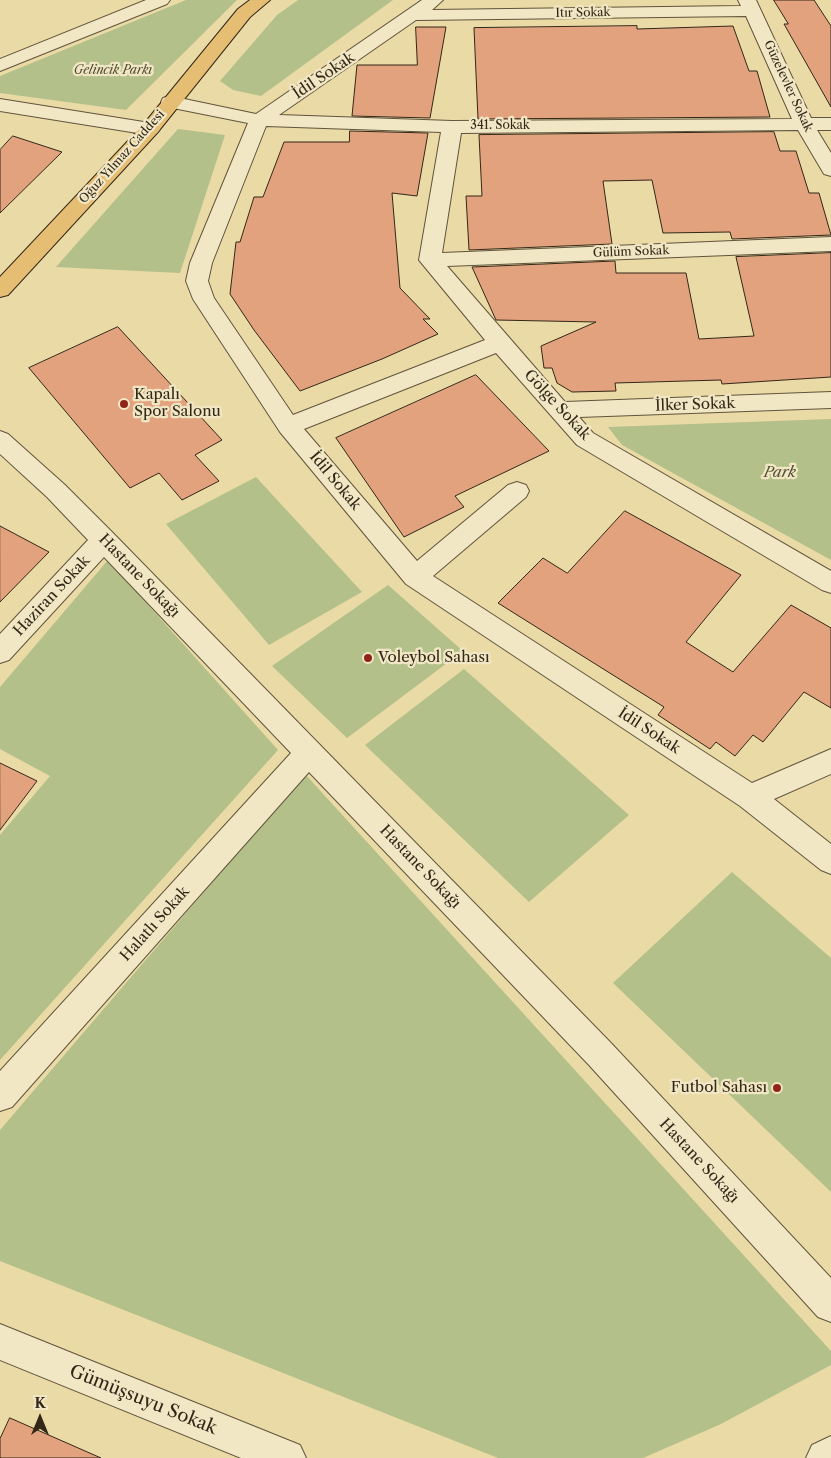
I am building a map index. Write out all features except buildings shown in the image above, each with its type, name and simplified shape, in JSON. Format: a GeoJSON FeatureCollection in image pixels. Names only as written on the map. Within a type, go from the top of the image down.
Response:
{"type":"FeatureCollection","features":[{"type":"Feature","properties":{"kind":"main road","name":"Oğuz Yılmaz Caddesi"},"geometry":{"type":"LineString","coordinates":[[0,290],[150,129],[244,12],[261,0]]}},
{"type":"Feature","properties":{"kind":"street"},"geometry":{"type":"LineString","coordinates":[[0,66],[161,0]]}},
{"type":"Feature","properties":{"kind":"street","name":"İdil Sokak"},"geometry":{"type":"LineString","coordinates":[[434,0],[259,120],[201,263],[197,281],[204,299],[288,426],[416,577],[750,797],[831,861]]}},
{"type":"Feature","properties":{"kind":"street","name":"Itır Sokak"},"geometry":{"type":"LineString","coordinates":[[414,15],[750,5]]}},
{"type":"Feature","properties":{"kind":"street","name":"Güzelevler Sokak"},"geometry":{"type":"LineString","coordinates":[[750,5],[805,125],[831,170]]}},
{"type":"Feature","properties":{"kind":"street","name":"341. Sokak"},"geometry":{"type":"LineString","coordinates":[[170,102],[259,120],[452,126],[831,124]]}},
{"type":"Feature","properties":{"kind":"street"},"geometry":{"type":"LineString","coordinates":[[0,105],[150,129]]}},
{"type":"Feature","properties":{"kind":"street"},"geometry":{"type":"LineString","coordinates":[[430,260],[452,126]]}},
{"type":"Feature","properties":{"kind":"street","name":"Gülüm Sokak"},"geometry":{"type":"LineString","coordinates":[[430,260],[831,244]]}},
{"type":"Feature","properties":{"kind":"street","name":"Gölge Sokak"},"geometry":{"type":"LineString","coordinates":[[430,260],[584,439],[831,583]]}},
{"type":"Feature","properties":{"kind":"street"},"geometry":{"type":"LineString","coordinates":[[288,426],[500,343]]}},
{"type":"Feature","properties":{"kind":"street","name":"İlker Sokak"},"geometry":{"type":"LineString","coordinates":[[558,410],[831,400]]}},
{"type":"Feature","properties":{"kind":"street","name":"Hastane Sokağı"},"geometry":{"type":"LineString","coordinates":[[0,440],[56,491],[104,540],[600,1054],[831,1304]]}},
{"type":"Feature","properties":{"kind":"street"},"geometry":{"type":"LineString","coordinates":[[416,577],[517,491]]}},
{"type":"Feature","properties":{"kind":"street","name":"Haziran Sokak"},"geometry":{"type":"LineString","coordinates":[[0,652],[104,540]]}},
{"type":"Feature","properties":{"kind":"street","name":"Halatlı Sokak"},"geometry":{"type":"LineString","coordinates":[[0,1095],[309,753]]}},
{"type":"Feature","properties":{"kind":"street"},"geometry":{"type":"LineString","coordinates":[[750,797],[831,761]]}},
{"type":"Feature","properties":{"kind":"street","name":"Gümüşsuyu Sokak"},"geometry":{"type":"LineString","coordinates":[[0,1342],[286,1458]]}},
{"type":"Feature","properties":{"kind":"street"},"geometry":{"type":"LineString","coordinates":[[825,1458],[831,1456]]}},
{"type":"Feature","properties":{"kind":"green space","name":"Gelincik Parkı"},"geometry":{"type":"Polygon","coordinates":[[[186,0],[237,0],[126,110],[0,93],[0,76],[186,0]]]}},
{"type":"Feature","properties":{"kind":"green space"},"geometry":{"type":"Polygon","coordinates":[[[298,0],[393,0],[261,96],[233,90],[220,81],[277,15],[298,0]]]}},
{"type":"Feature","properties":{"kind":"green space"},"geometry":{"type":"Polygon","coordinates":[[[178,129],[225,135],[180,273],[56,267],[178,129]]]}},
{"type":"Feature","properties":{"kind":"green space","name":"Park"},"geometry":{"type":"Polygon","coordinates":[[[831,419],[831,560],[622,445],[608,427],[831,419]]]}},
{"type":"Feature","properties":{"kind":"green space"},"geometry":{"type":"Polygon","coordinates":[[[256,477],[362,592],[269,645],[166,524],[256,477]]]}},
{"type":"Feature","properties":{"kind":"green space"},"geometry":{"type":"Polygon","coordinates":[[[108,560],[278,750],[0,1060],[0,835],[50,776],[0,749],[0,687],[108,560]]]}},
{"type":"Feature","properties":{"kind":"green space","name":"Voleybol Sahası"},"geometry":{"type":"Polygon","coordinates":[[[388,585],[463,651],[347,738],[272,666],[388,585]]]}},
{"type":"Feature","properties":{"kind":"green space"},"geometry":{"type":"Polygon","coordinates":[[[464,669],[629,815],[529,902],[365,745],[464,669]]]}},
{"type":"Feature","properties":{"kind":"green space"},"geometry":{"type":"Polygon","coordinates":[[[305,774],[831,1351],[831,1365],[721,1424],[643,1458],[498,1458],[0,1261],[0,1130],[305,774]]]}},
{"type":"Feature","properties":{"kind":"green space","name":"Futbol Sahası"},"geometry":{"type":"Polygon","coordinates":[[[732,872],[831,958],[831,1192],[613,983],[732,872]]]}},
{"type":"Feature","properties":{"kind":"place","name":"Kapalı Spor Salonu"},"geometry":{"type":"Point","coordinates":[124,404]}},
{"type":"Feature","properties":{"kind":"place","name":"Voleybol Sahası"},"geometry":{"type":"Point","coordinates":[368,658]}},
{"type":"Feature","properties":{"kind":"place","name":"Futbol Sahası"},"geometry":{"type":"Point","coordinates":[777,1088]}}]}
